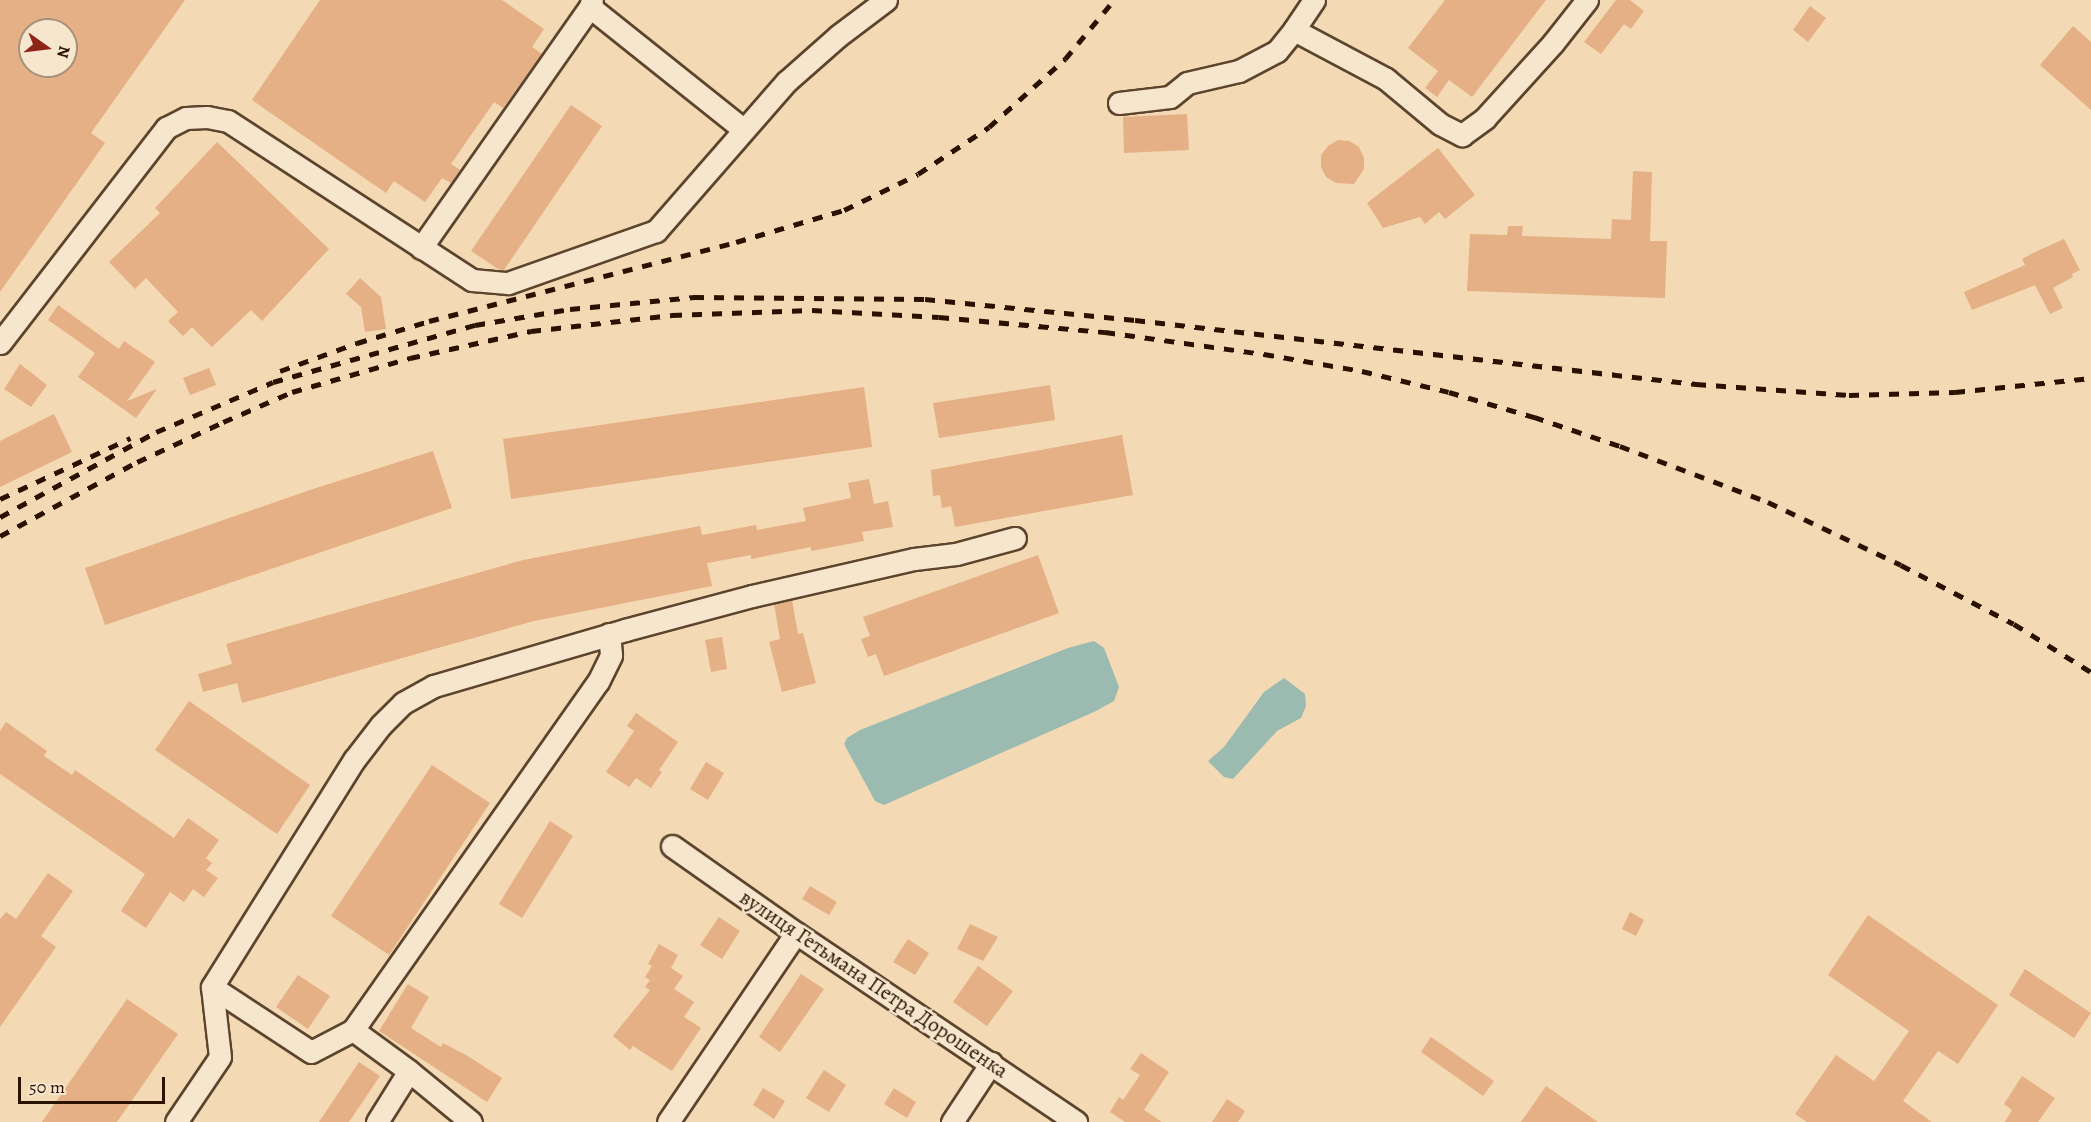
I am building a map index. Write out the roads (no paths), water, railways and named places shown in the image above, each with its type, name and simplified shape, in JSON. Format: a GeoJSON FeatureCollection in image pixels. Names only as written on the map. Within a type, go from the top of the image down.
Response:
{"type":"FeatureCollection","features":[{"type":"Feature","properties":{"kind":"street"},"geometry":{"type":"LineString","coordinates":[[0,343],[166,128],[186,118],[207,117],[228,121],[472,280],[508,283],[656,231],[786,82],[838,36],[886,0]]}},
{"type":"Feature","properties":{"kind":"street"},"geometry":{"type":"LineString","coordinates":[[1119,104],[1170,97],[1187,83],[1239,71],[1276,51],[1294,30],[1314,0]]}},
{"type":"Feature","properties":{"kind":"street"},"geometry":{"type":"LineString","coordinates":[[1294,30],[1386,79],[1440,124],[1462,135],[1485,118],[1553,43],[1587,0]]}},
{"type":"Feature","properties":{"kind":"street"},"geometry":{"type":"LineString","coordinates":[[422,248],[591,3],[743,129]]}},
{"type":"Feature","properties":{"kind":"street"},"geometry":{"type":"LineString","coordinates":[[176,1122],[220,1057],[212,987],[354,760],[381,725],[403,703],[434,686],[609,634],[752,596],[914,559],[956,554],[1015,538]]}},
{"type":"Feature","properties":{"kind":"street"},"geometry":{"type":"LineString","coordinates":[[212,987],[311,1052],[353,1030],[598,682],[611,655],[609,634]]}},
{"type":"Feature","properties":{"kind":"street","name":"вулиця Гетьмана Петра Дорошенка"},"geometry":{"type":"LineString","coordinates":[[672,846],[796,933],[1077,1122]]}},
{"type":"Feature","properties":{"kind":"street"},"geometry":{"type":"LineString","coordinates":[[668,1122],[796,933]]}},
{"type":"Feature","properties":{"kind":"street"},"geometry":{"type":"LineString","coordinates":[[353,1030],[409,1071],[471,1122]]}},
{"type":"Feature","properties":{"kind":"street"},"geometry":{"type":"LineString","coordinates":[[952,1122],[991,1063]]}},
{"type":"Feature","properties":{"kind":"street"},"geometry":{"type":"LineString","coordinates":[[377,1122],[409,1071]]}},
{"type":"Feature","properties":{"kind":"water"},"geometry":{"type":"Polygon","coordinates":[[[1094,641],[1104,648],[1119,687],[1114,701],[884,805],[875,801],[844,744],[847,738],[860,730],[1068,648],[1094,641]]]}},
{"type":"Feature","properties":{"kind":"water"},"geometry":{"type":"Polygon","coordinates":[[[1284,678],[1305,694],[1306,706],[1301,718],[1277,731],[1233,779],[1224,777],[1208,761],[1224,747],[1264,692],[1284,678]]]}},
{"type":"Feature","properties":{"kind":"railway"},"geometry":{"type":"LineString","coordinates":[[280,371],[357,343],[429,321],[736,242],[844,210],[918,174],[989,127],[1065,59],[1114,0]]}},
{"type":"Feature","properties":{"kind":"railway"},"geometry":{"type":"LineString","coordinates":[[0,517],[156,432],[273,382],[475,325],[570,309],[694,297],[925,299],[1135,320],[1696,384],[1849,395],[1955,392],[2091,378]]}},
{"type":"Feature","properties":{"kind":"railway"},"geometry":{"type":"LineString","coordinates":[[0,536],[137,462],[292,392],[410,358],[531,331],[672,315],[812,310],[939,317],[1105,332],[1264,354],[1362,371],[1449,392],[1534,417],[1620,446],[1768,502],[1901,565],[2014,624],[2091,672]]}},
{"type":"Feature","properties":{"kind":"railway"},"geometry":{"type":"LineString","coordinates":[[0,499],[130,438]]}}]}
